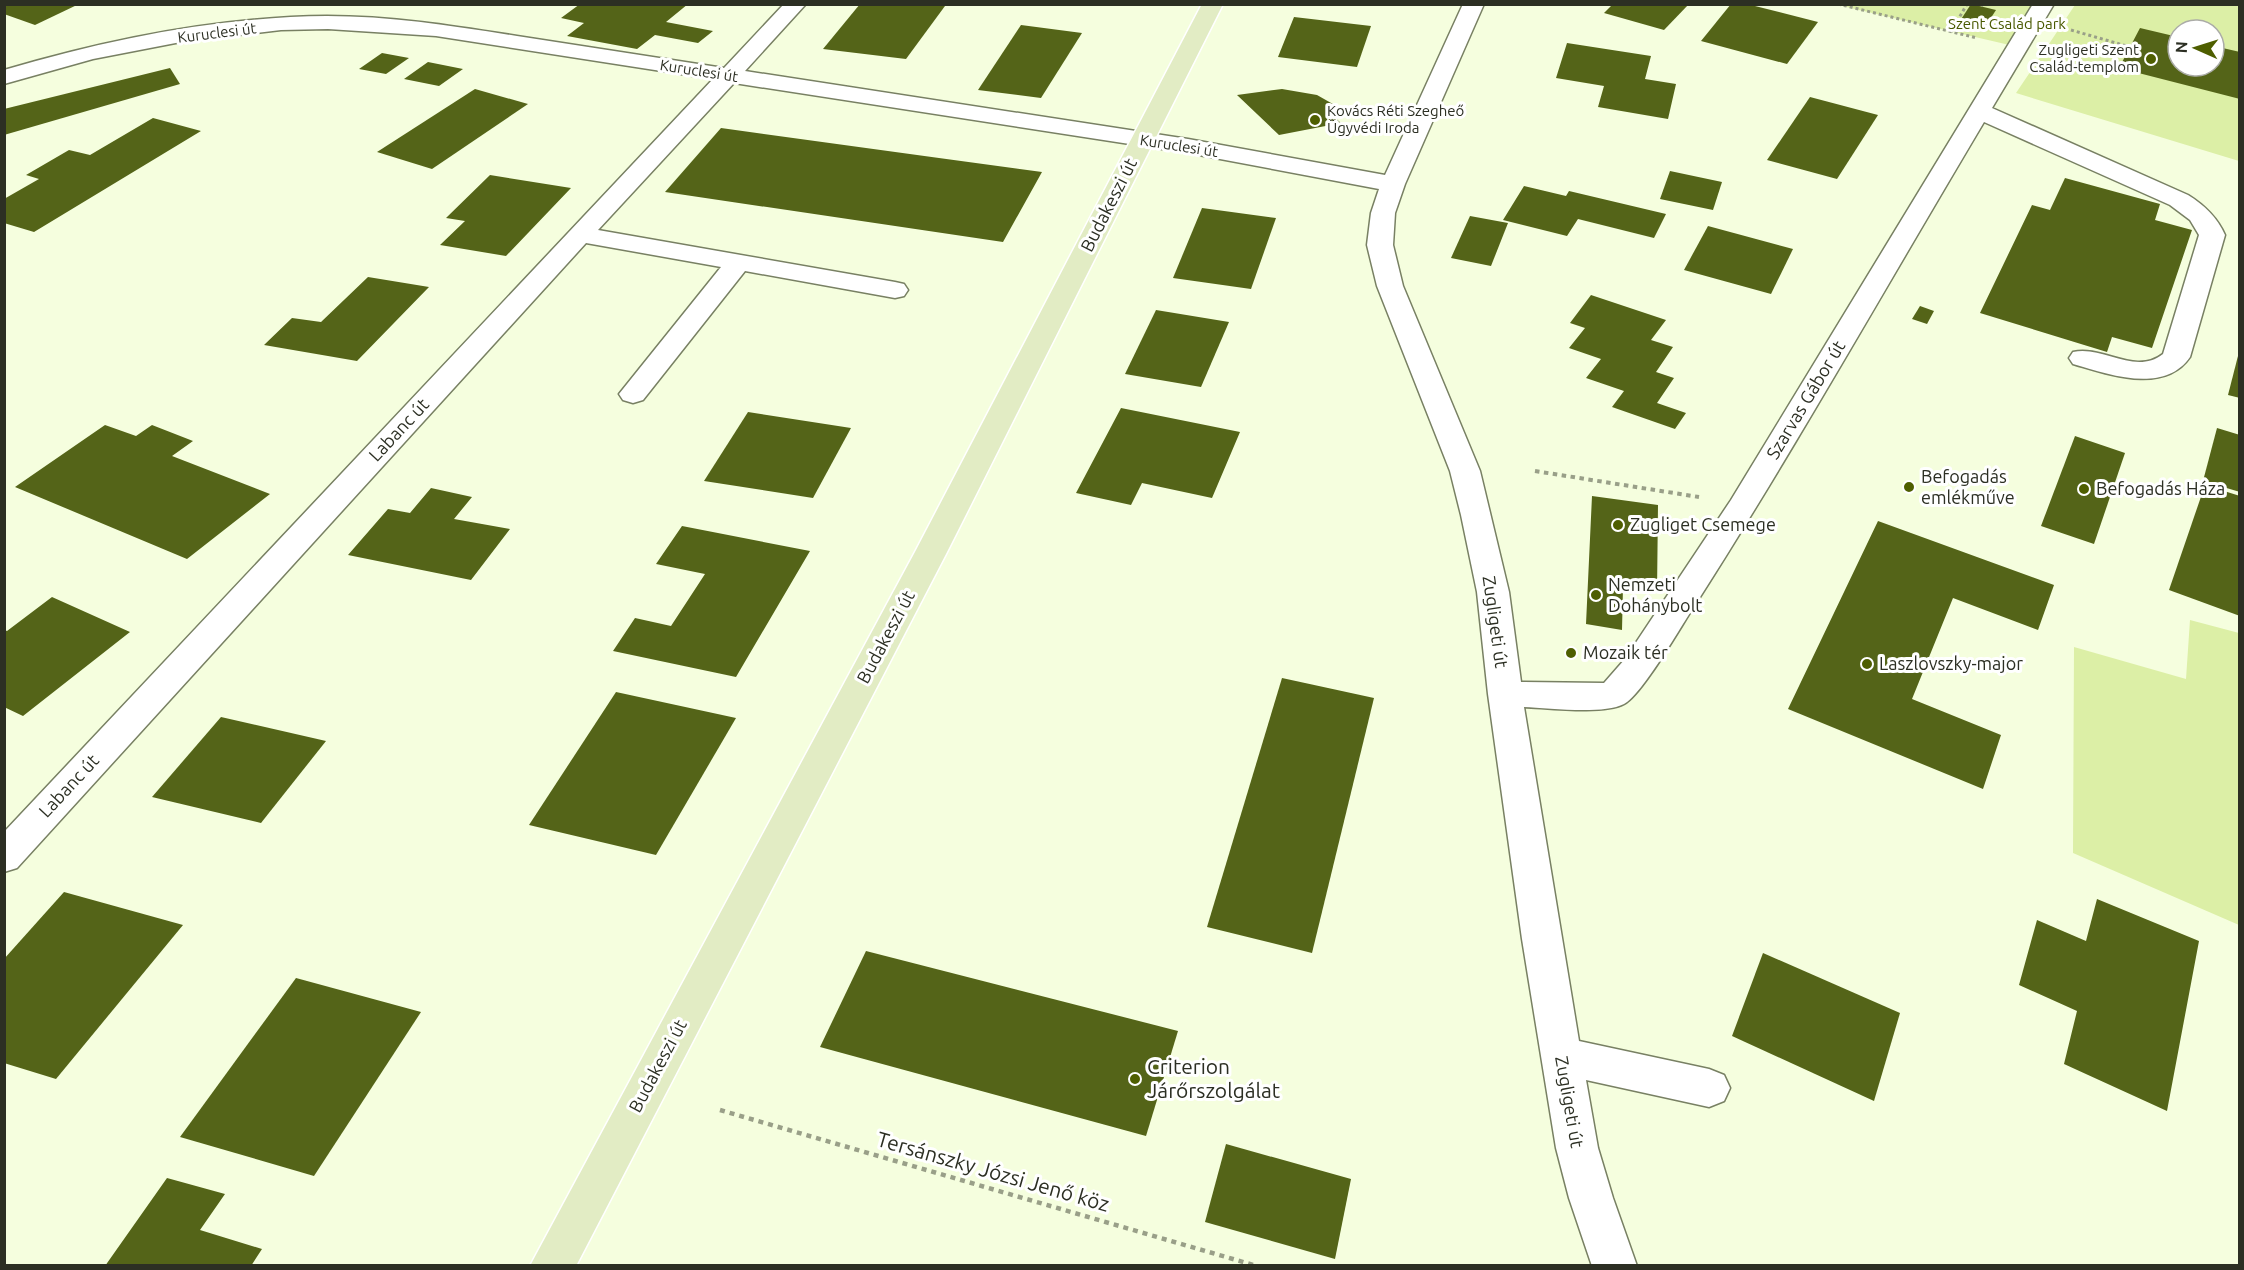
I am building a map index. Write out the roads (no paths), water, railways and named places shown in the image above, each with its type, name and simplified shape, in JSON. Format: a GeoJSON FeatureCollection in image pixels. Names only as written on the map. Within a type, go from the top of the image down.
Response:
{"type":"FeatureCollection","features":[{"type":"Feature","properties":{"kind":"main road","name":"Budakeszi út"},"geometry":{"type":"LineString","coordinates":[[552,1266],[931,552],[1213,4]]}},
{"type":"Feature","properties":{"kind":"street","name":"Labanc út"},"geometry":{"type":"LineString","coordinates":[[4,857],[549,267],[796,4]]}},
{"type":"Feature","properties":{"kind":"street","name":"Zugligeti út"},"geometry":{"type":"LineString","coordinates":[[1474,4],[1393,184],[1383,213],[1380,245],[1390,286],[1465,471],[1493,592],[1505,694],[1577,1148],[1590,1198],[1615,1266]]}},
{"type":"Feature","properties":{"kind":"street","name":"Szarvas Gábor út"},"geometry":{"type":"LineString","coordinates":[[1505,694],[1585,697],[1612,695],[1637,668],[1744,504],[2044,4]]}},
{"type":"Feature","properties":{"kind":"street","name":"Kuruclesi út"},"geometry":{"type":"LineString","coordinates":[[4,77],[149,41],[237,29],[296,24],[360,24],[435,30],[730,75],[1142,140],[1393,184]]}},
{"type":"Feature","properties":{"kind":"street"},"geometry":{"type":"LineString","coordinates":[[1979,111],[2179,200],[2192,208],[2209,227],[2212,236],[2176,357],[2170,364],[2162,368],[2131,369],[2083,358]]}},
{"type":"Feature","properties":{"kind":"street"},"geometry":{"type":"LineString","coordinates":[[580,234],[895,290]]}},
{"type":"Feature","properties":{"kind":"street"},"geometry":{"type":"LineString","coordinates":[[633,394],[739,262]]}},
{"type":"Feature","properties":{"kind":"street"},"geometry":{"type":"LineString","coordinates":[[1561,1056],[1667,1077],[1709,1088]]}},
{"type":"Feature","properties":{"kind":"place","name":"Zugligeti Szent Család-templom"},"geometry":{"type":"Point","coordinates":[2151,59]}},
{"type":"Feature","properties":{"kind":"place","name":"Kovács Réti Szegheő Ügyvédi Iroda"},"geometry":{"type":"Point","coordinates":[1315,120]}},
{"type":"Feature","properties":{"kind":"place","name":"Befogadás emlékműve"},"geometry":{"type":"Point","coordinates":[1909,487]}},
{"type":"Feature","properties":{"kind":"place","name":"Befogadás Háza"},"geometry":{"type":"Point","coordinates":[2084,489]}},
{"type":"Feature","properties":{"kind":"place","name":"Zugliget Csemege"},"geometry":{"type":"Point","coordinates":[1618,525]}},
{"type":"Feature","properties":{"kind":"place","name":"Nemzeti Dohánybolt"},"geometry":{"type":"Point","coordinates":[1596,595]}},
{"type":"Feature","properties":{"kind":"place","name":"Mozaik tér"},"geometry":{"type":"Point","coordinates":[1571,653]}},
{"type":"Feature","properties":{"kind":"place","name":"Laszlovszky-major"},"geometry":{"type":"Point","coordinates":[1867,664]}},
{"type":"Feature","properties":{"kind":"place","name":"Criterion Járőrszolgálat"},"geometry":{"type":"Point","coordinates":[1135,1079]}},
{"type":"Feature","properties":{"kind":"park label","name":"Szent Család park"},"geometry":{"type":"Point","coordinates":[2007,24]}}]}
